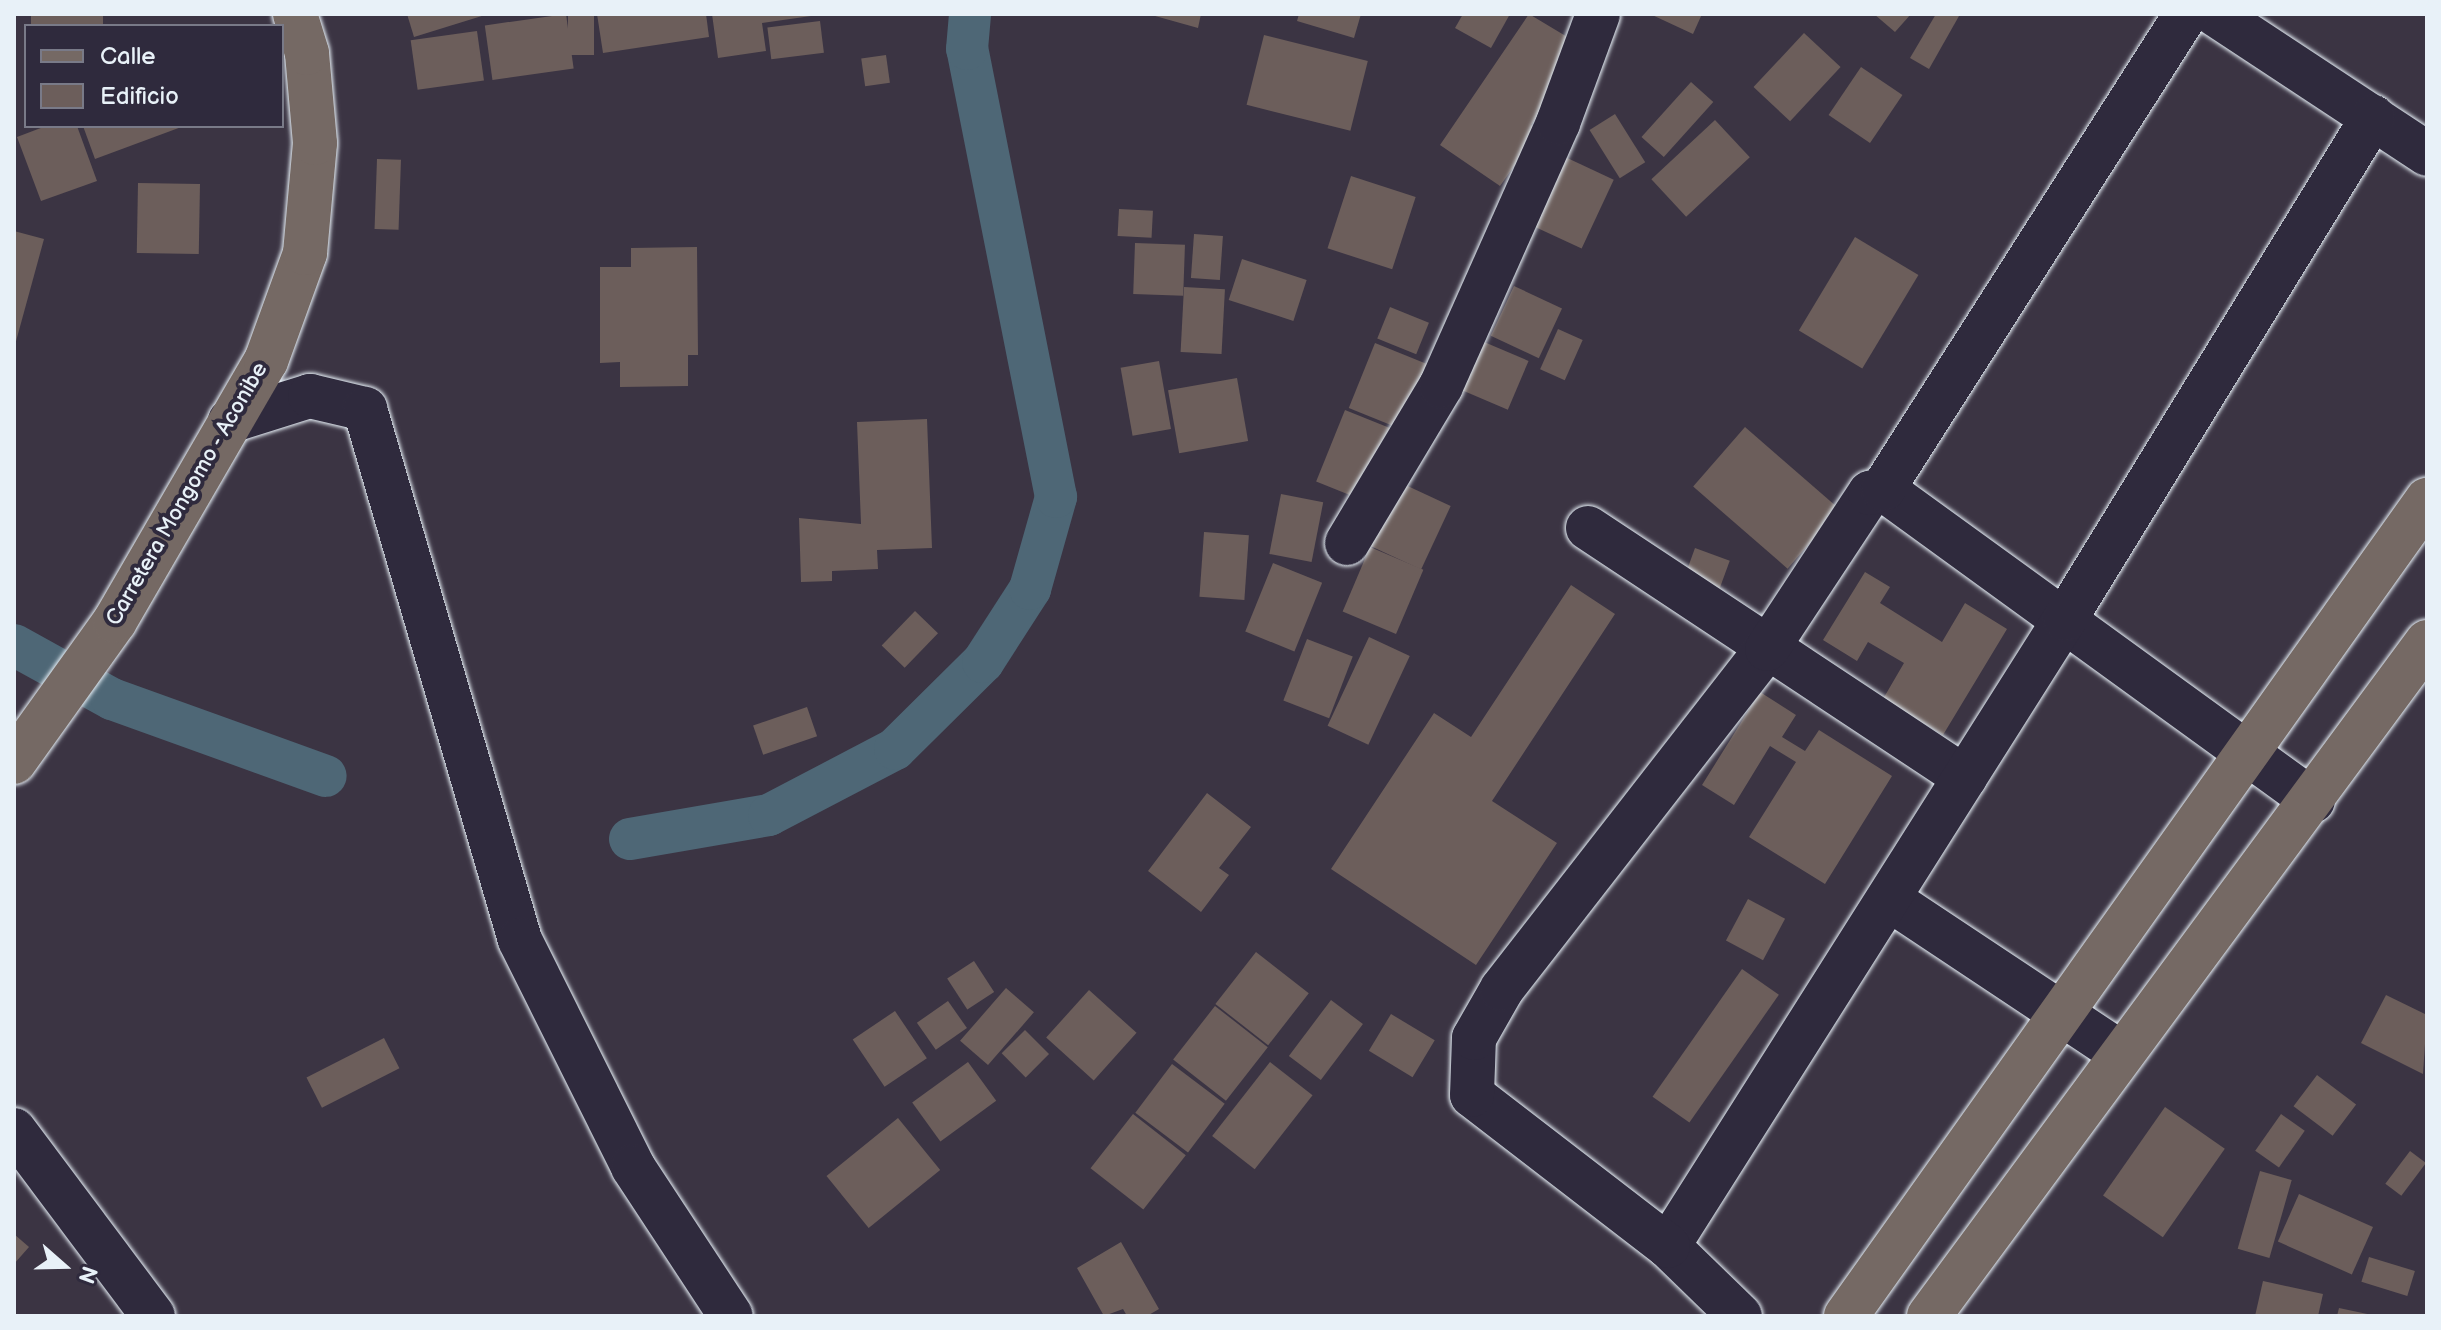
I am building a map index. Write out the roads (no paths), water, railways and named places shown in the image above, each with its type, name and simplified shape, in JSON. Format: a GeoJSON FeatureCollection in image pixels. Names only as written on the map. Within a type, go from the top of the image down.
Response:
{"type":"FeatureCollection","features":[{"type":"Feature","properties":{"kind":"main road","name":"Carretera Mongomo - Aconibe"},"geometry":{"type":"LineString","coordinates":[[22,752],[115,621],[266,361],[305,253],[315,143],[307,53],[295,14]]}},
{"type":"Feature","properties":{"kind":"main road"},"geometry":{"type":"LineString","coordinates":[[1846,1316],[2063,1016],[2248,749],[2427,500]]}},
{"type":"Feature","properties":{"kind":"main road"},"geometry":{"type":"LineString","coordinates":[[1929,1316],[2121,1053],[2313,801],[2427,642]]}},
{"type":"Feature","properties":{"kind":"street"},"geometry":{"type":"LineString","coordinates":[[1347,543],[1441,386],[1558,123],[1598,14]]}},
{"type":"Feature","properties":{"kind":"street"},"geometry":{"type":"LineString","coordinates":[[1740,1316],[1668,1246],[1472,1095],[1474,1038],[1502,989],[1767,649],[1870,493],[1883,489],[2186,14]]}},
{"type":"Feature","properties":{"kind":"street"},"geometry":{"type":"LineString","coordinates":[[2215,14],[2427,154]]}},
{"type":"Feature","properties":{"kind":"street"},"geometry":{"type":"LineString","coordinates":[[1668,1246],[2065,619],[2373,117]]}},
{"type":"Feature","properties":{"kind":"street"},"geometry":{"type":"LineString","coordinates":[[230,421],[310,396],[365,409],[520,940],[633,1167],[731,1316]]}},
{"type":"Feature","properties":{"kind":"street"},"geometry":{"type":"LineString","coordinates":[[1883,489],[2248,749],[2313,801]]}},
{"type":"Feature","properties":{"kind":"street"},"geometry":{"type":"LineString","coordinates":[[1588,528],[1965,778]]}},
{"type":"Feature","properties":{"kind":"street"},"geometry":{"type":"LineString","coordinates":[[1889,899],[2121,1053]]}},
{"type":"Feature","properties":{"kind":"street"},"geometry":{"type":"LineString","coordinates":[[14,1130],[153,1316]]}},
{"type":"Feature","properties":{"kind":"waterway"},"geometry":{"type":"LineString","coordinates":[[630,839],[769,815],[895,749],[983,662],[1030,589],[1056,497],[967,49],[970,14]]}},
{"type":"Feature","properties":{"kind":"waterway"},"geometry":{"type":"LineString","coordinates":[[14,645],[112,699],[326,776]]}}]}
